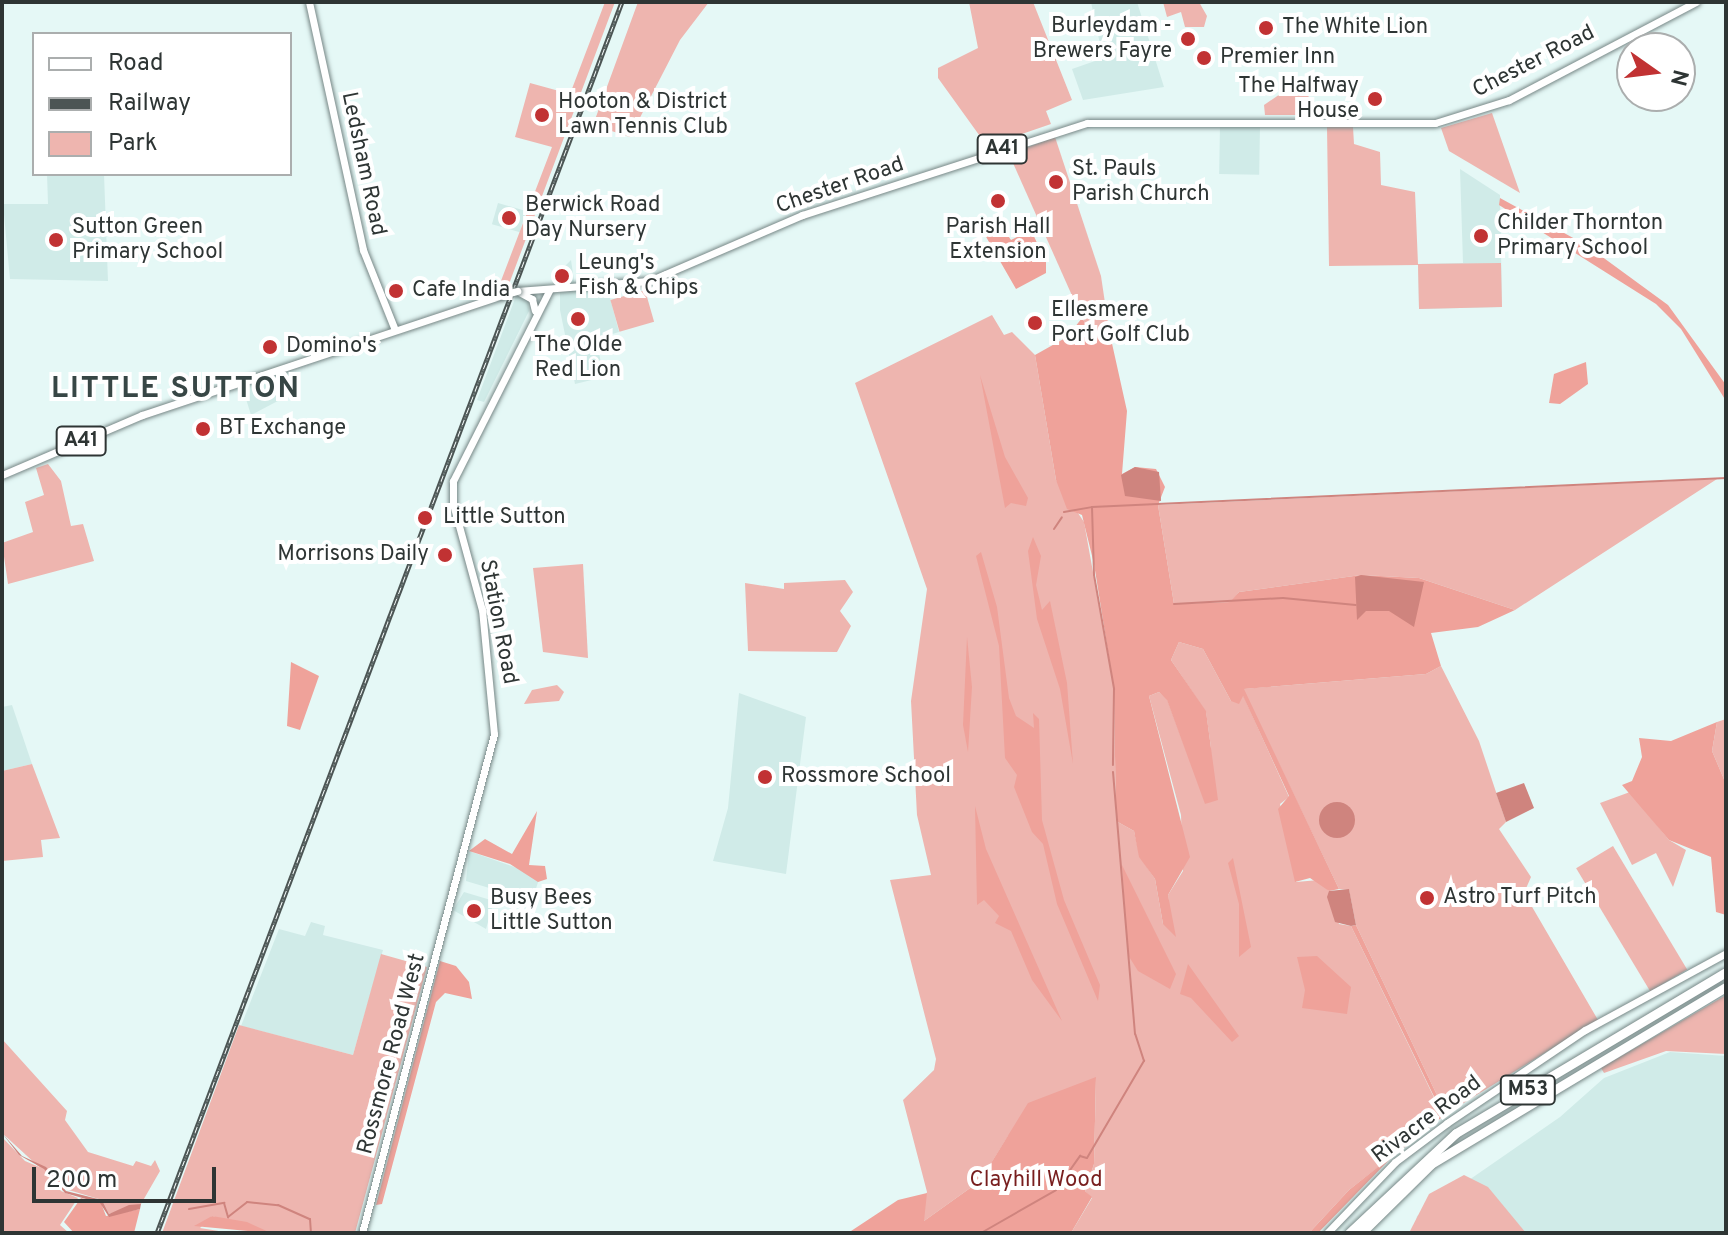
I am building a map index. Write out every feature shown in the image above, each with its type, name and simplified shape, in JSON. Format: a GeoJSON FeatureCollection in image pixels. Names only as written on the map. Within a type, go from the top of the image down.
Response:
{"type":"FeatureCollection","features":[{"type":"Feature","properties":{"kind":"highway","name":"M53"},"geometry":{"type":"LineString","coordinates":[[1349,1233],[1456,1133],[1726,972]]}},
{"type":"Feature","properties":{"kind":"highway","name":"M53"},"geometry":{"type":"LineString","coordinates":[[1361,1233],[1431,1164],[1726,987]]}},
{"type":"Feature","properties":{"kind":"main road","name":"Ledsham Road"},"geometry":{"type":"LineString","coordinates":[[309,2],[363,250],[395,330]]}},
{"type":"Feature","properties":{"kind":"main road","name":"Chester Road"},"geometry":{"type":"LineString","coordinates":[[2,475],[142,415],[502,295],[517,291],[549,291],[649,281],[802,215],[1087,123],[1410,124],[1483,111],[1696,2]]}},
{"type":"Feature","properties":{"kind":"main road"},"geometry":{"type":"LineString","coordinates":[[517,291],[534,302],[535,316]]}},
{"type":"Feature","properties":{"kind":"main road","name":"Station Road"},"geometry":{"type":"LineString","coordinates":[[455,883],[495,721],[482,610],[453,504],[453,481],[549,291]]}},
{"type":"Feature","properties":{"kind":"main road","name":"Rossmore Road West"},"geometry":{"type":"LineString","coordinates":[[362,1233],[455,883]]}},
{"type":"Feature","properties":{"kind":"main road","name":"Rivacre Road"},"geometry":{"type":"LineString","coordinates":[[1327,1233],[1395,1162],[1447,1123],[1585,1030],[1726,953]]}},
{"type":"Feature","properties":{"kind":"shaded area"},"geometry":{"type":"Polygon","coordinates":[[[1091,2],[1137,2],[1164,87],[1083,100],[1072,69],[1095,61],[1092,47],[1100,44],[1091,2]]]}},
{"type":"Feature","properties":{"kind":"shaded area"},"geometry":{"type":"Polygon","coordinates":[[[1220,126],[1260,127],[1259,175],[1219,174],[1220,126]]]}},
{"type":"Feature","properties":{"kind":"shaded area","name":"Childer Thornton Primary School"},"geometry":{"type":"Polygon","coordinates":[[[1460,169],[1500,195],[1502,307],[1419,309],[1418,264],[1463,263],[1460,169]]]}},
{"type":"Feature","properties":{"kind":"shaded area","name":"Sutton Green Primary School"},"geometry":{"type":"Polygon","coordinates":[[[47,176],[104,176],[108,281],[10,279],[3,204],[48,204],[47,176]]]}},
{"type":"Feature","properties":{"kind":"shaded area","name":"Berwick Road Day Nursery"},"geometry":{"type":"Polygon","coordinates":[[[498,203],[526,211],[520,232],[492,224],[498,203]]]}},
{"type":"Feature","properties":{"kind":"shaded area"},"geometry":{"type":"Polygon","coordinates":[[[571,260],[575,287],[607,286],[619,332],[596,339],[604,377],[575,384],[560,310],[560,271],[571,260]]]}},
{"type":"Feature","properties":{"kind":"shaded area"},"geometry":{"type":"Polygon","coordinates":[[[516,296],[528,300],[529,311],[484,402],[477,400],[516,296]]]}},
{"type":"Feature","properties":{"kind":"shaded area"},"geometry":{"type":"Polygon","coordinates":[[[288,371],[295,392],[251,415],[242,386],[288,371]]]}},
{"type":"Feature","properties":{"kind":"shaded area"},"geometry":{"type":"Polygon","coordinates":[[[1135,467],[1159,472],[1161,501],[1125,496],[1121,475],[1135,467]]]}},
{"type":"Feature","properties":{"kind":"shaded area"},"geometry":{"type":"Polygon","coordinates":[[[1361,575],[1424,582],[1414,627],[1389,611],[1366,611],[1357,620],[1355,577],[1361,575]]]}},
{"type":"Feature","properties":{"kind":"shaded area","name":"Rossmore School"},"geometry":{"type":"Polygon","coordinates":[[[739,693],[806,717],[786,874],[713,861],[728,808],[739,693]]]}},
{"type":"Feature","properties":{"kind":"shaded area"},"geometry":{"type":"Polygon","coordinates":[[[12,705],[32,764],[2,771],[2,707],[12,705]]]}},
{"type":"Feature","properties":{"kind":"shaded area"},"geometry":{"type":"Polygon","coordinates":[[[1524,783],[1534,808],[1506,822],[1496,793],[1524,783]]]}},
{"type":"Feature","properties":{"kind":"shaded area"},"geometry":{"type":"Polygon","coordinates":[[[1337,802],[1350,807],[1355,820],[1350,833],[1337,838],[1324,833],[1319,820],[1324,807],[1337,802]]]}},
{"type":"Feature","properties":{"kind":"shaded area"},"geometry":{"type":"Polygon","coordinates":[[[469,851],[540,876],[532,901],[466,881],[469,851]]]}},
{"type":"Feature","properties":{"kind":"shaded area"},"geometry":{"type":"Polygon","coordinates":[[[1349,889],[1356,925],[1351,926],[1335,922],[1327,897],[1329,891],[1349,889]]]}},
{"type":"Feature","properties":{"kind":"shaded area","name":"Busy Bees Little Sutton"},"geometry":{"type":"Polygon","coordinates":[[[464,892],[494,901],[486,929],[453,910],[464,892]]]}},
{"type":"Feature","properties":{"kind":"shaded area"},"geometry":{"type":"Polygon","coordinates":[[[311,922],[325,926],[323,935],[383,950],[353,1055],[241,1026],[279,929],[305,936],[311,922]]]}},
{"type":"Feature","properties":{"kind":"shaded area"},"geometry":{"type":"Polygon","coordinates":[[[1670,1052],[1726,1056],[1726,1233],[1413,1233],[1417,1216],[1560,1117],[1604,1078],[1670,1052]]]}},
{"type":"Feature","properties":{"kind":"shaded area"},"geometry":{"type":"Polygon","coordinates":[[[2,1133],[22,1156],[46,1167],[66,1191],[102,1200],[109,1214],[129,1205],[141,1204],[140,1209],[109,1217],[100,1203],[65,1193],[44,1169],[19,1155],[2,1133]]]}},
{"type":"Feature","properties":{"kind":"green space"},"geometry":{"type":"Polygon","coordinates":[[[605,2],[615,2],[509,284],[499,286],[552,147],[515,137],[530,83],[570,94],[605,2]]]}},
{"type":"Feature","properties":{"kind":"green space"},"geometry":{"type":"Polygon","coordinates":[[[638,2],[709,2],[680,40],[630,137],[593,125],[638,2]]]}},
{"type":"Feature","properties":{"kind":"green space"},"geometry":{"type":"Polygon","coordinates":[[[969,2],[1033,2],[1072,100],[1046,111],[1051,124],[987,146],[938,78],[938,68],[978,48],[969,2]]]}},
{"type":"Feature","properties":{"kind":"green space"},"geometry":{"type":"Polygon","coordinates":[[[1163,2],[1199,2],[1207,16],[1204,27],[1185,27],[1181,12],[1167,17],[1163,2]]]}},
{"type":"Feature","properties":{"kind":"green space"},"geometry":{"type":"Polygon","coordinates":[[[1299,81],[1320,115],[1265,115],[1264,105],[1299,81]]]}},
{"type":"Feature","properties":{"kind":"green space"},"geometry":{"type":"Polygon","coordinates":[[[1492,113],[1520,193],[1449,151],[1441,128],[1492,113]]]}},
{"type":"Feature","properties":{"kind":"green space"},"geometry":{"type":"Polygon","coordinates":[[[1327,127],[1353,127],[1354,144],[1380,152],[1381,185],[1415,192],[1418,264],[1501,263],[1502,307],[1419,309],[1418,265],[1329,266],[1327,127]]]}},
{"type":"Feature","properties":{"kind":"green space"},"geometry":{"type":"Polygon","coordinates":[[[1055,137],[1101,276],[1109,330],[1091,333],[1082,318],[1009,154],[1055,137]]]}},
{"type":"Feature","properties":{"kind":"green space"},"geometry":{"type":"Polygon","coordinates":[[[1500,198],[1586,245],[1668,305],[1726,385],[1726,401],[1681,329],[1656,304],[1499,205],[1500,198]]]}},
{"type":"Feature","properties":{"kind":"green space"},"geometry":{"type":"Polygon","coordinates":[[[1002,227],[1011,240],[1031,230],[1046,262],[1046,273],[1016,289],[985,235],[1002,227]]]}},
{"type":"Feature","properties":{"kind":"green space"},"geometry":{"type":"Polygon","coordinates":[[[645,290],[654,322],[619,332],[610,300],[645,290]]]}},
{"type":"Feature","properties":{"kind":"green space","name":"Ellesmere Port Golf Club"},"geometry":{"type":"Polygon","coordinates":[[[992,315],[1004,335],[1012,332],[1035,355],[1056,480],[1084,522],[1114,689],[1116,821],[1134,831],[1140,857],[1155,879],[1163,924],[1171,923],[1168,895],[1183,871],[1181,815],[1149,696],[1159,692],[1167,699],[1206,804],[1211,748],[1206,712],[1171,660],[1179,642],[1203,649],[1231,701],[1243,695],[1289,797],[1280,804],[1296,882],[1319,880],[1329,891],[1339,924],[1351,926],[1443,1116],[1349,1190],[1309,1233],[1071,1233],[1092,1198],[1085,1191],[1094,1164],[1096,1078],[1008,1136],[980,1181],[924,1221],[920,1217],[927,1192],[903,1100],[934,1070],[936,1059],[890,880],[931,875],[917,815],[911,701],[927,589],[855,383],[992,315]]]}},
{"type":"Feature","properties":{"kind":"green space"},"geometry":{"type":"Polygon","coordinates":[[[1082,318],[1091,333],[1109,330],[1127,411],[1122,474],[1135,467],[1156,469],[1165,487],[1158,505],[1174,604],[1230,602],[1239,592],[1361,575],[1419,578],[1515,610],[1478,627],[1431,633],[1441,666],[1426,674],[1244,689],[1339,889],[1329,891],[1310,878],[1295,882],[1278,809],[1289,796],[1243,696],[1239,704],[1231,701],[1203,649],[1179,642],[1171,660],[1206,711],[1218,800],[1205,804],[1167,700],[1159,692],[1149,696],[1190,857],[1168,895],[1176,937],[1163,924],[1155,879],[1139,857],[1134,831],[1116,821],[1114,689],[1094,564],[1082,515],[1067,509],[1056,480],[1035,355],[1067,337],[1082,318]]]}},
{"type":"Feature","properties":{"kind":"green space"},"geometry":{"type":"Polygon","coordinates":[[[1586,362],[1588,384],[1560,404],[1549,403],[1554,374],[1586,362]]]}},
{"type":"Feature","properties":{"kind":"green space"},"geometry":{"type":"Polygon","coordinates":[[[980,375],[1005,457],[1028,498],[1026,506],[1011,503],[1005,508],[980,375]]]}},
{"type":"Feature","properties":{"kind":"green space"},"geometry":{"type":"Polygon","coordinates":[[[48,464],[61,481],[71,526],[83,524],[94,561],[8,584],[2,543],[33,532],[25,502],[44,495],[36,468],[48,464]]]}},
{"type":"Feature","properties":{"kind":"green space"},"geometry":{"type":"Polygon","coordinates":[[[1717,479],[1515,610],[1419,578],[1361,575],[1239,592],[1231,602],[1174,604],[1158,505],[1717,479]]]}},
{"type":"Feature","properties":{"kind":"green space"},"geometry":{"type":"Polygon","coordinates":[[[1033,537],[1041,556],[1036,585],[1042,610],[1050,601],[1067,683],[1073,764],[1060,689],[1037,619],[1028,551],[1033,537]]]}},
{"type":"Feature","properties":{"kind":"green space"},"geometry":{"type":"Polygon","coordinates":[[[981,552],[997,607],[1009,698],[1016,716],[1034,728],[1033,713],[1039,719],[1042,820],[1064,900],[1100,985],[1098,1001],[1057,904],[1043,844],[1032,832],[1014,787],[1017,775],[1005,758],[999,646],[976,556],[981,552]]]}},
{"type":"Feature","properties":{"kind":"green space"},"geometry":{"type":"Polygon","coordinates":[[[583,564],[588,658],[543,652],[533,568],[583,564]]]}},
{"type":"Feature","properties":{"kind":"green space"},"geometry":{"type":"Polygon","coordinates":[[[845,580],[853,592],[840,611],[851,626],[837,652],[748,651],[745,583],[784,589],[784,583],[845,580]]]}},
{"type":"Feature","properties":{"kind":"green space"},"geometry":{"type":"Polygon","coordinates":[[[967,637],[972,687],[968,752],[963,725],[967,637]]]}},
{"type":"Feature","properties":{"kind":"green space"},"geometry":{"type":"Polygon","coordinates":[[[291,662],[319,676],[300,730],[287,726],[291,662]]]}},
{"type":"Feature","properties":{"kind":"green space"},"geometry":{"type":"Polygon","coordinates":[[[1441,666],[1479,741],[1506,822],[1499,829],[1531,877],[1524,893],[1598,1020],[1446,1114],[1356,925],[1349,890],[1339,889],[1243,689],[1426,674],[1441,666]]]}},
{"type":"Feature","properties":{"kind":"green space"},"geometry":{"type":"Polygon","coordinates":[[[557,685],[564,692],[559,701],[524,704],[532,690],[557,685]]]}},
{"type":"Feature","properties":{"kind":"green space"},"geometry":{"type":"Polygon","coordinates":[[[1726,719],[1726,784],[1712,751],[1717,722],[1726,719]]]}},
{"type":"Feature","properties":{"kind":"green space"},"geometry":{"type":"Polygon","coordinates":[[[1717,722],[1712,751],[1726,784],[1726,915],[1716,912],[1711,857],[1669,840],[1622,785],[1632,781],[1642,757],[1639,738],[1671,741],[1717,722]]]}},
{"type":"Feature","properties":{"kind":"green space"},"geometry":{"type":"Polygon","coordinates":[[[32,764],[60,838],[41,840],[43,857],[2,861],[2,771],[32,764]]]}},
{"type":"Feature","properties":{"kind":"green space"},"geometry":{"type":"Polygon","coordinates":[[[1630,792],[1669,840],[1686,850],[1673,887],[1656,853],[1632,865],[1600,803],[1630,792]]]}},
{"type":"Feature","properties":{"kind":"green space"},"geometry":{"type":"Polygon","coordinates":[[[975,806],[986,849],[1062,1021],[1032,980],[1011,931],[995,923],[999,916],[984,900],[977,905],[975,806]]]}},
{"type":"Feature","properties":{"kind":"green space"},"geometry":{"type":"Polygon","coordinates":[[[537,811],[529,865],[545,866],[547,879],[538,882],[510,864],[469,851],[485,839],[512,854],[537,811]]]}},
{"type":"Feature","properties":{"kind":"green space"},"geometry":{"type":"Polygon","coordinates":[[[1613,846],[1687,969],[1650,992],[1576,868],[1613,846]]]}},
{"type":"Feature","properties":{"kind":"green space"},"geometry":{"type":"Polygon","coordinates":[[[1233,858],[1251,947],[1239,957],[1239,904],[1228,863],[1233,858]]]}},
{"type":"Feature","properties":{"kind":"green space"},"geometry":{"type":"Polygon","coordinates":[[[1122,865],[1176,974],[1170,989],[1138,971],[1128,955],[1122,865]]]}},
{"type":"Feature","properties":{"kind":"green space"},"geometry":{"type":"Polygon","coordinates":[[[1356,925],[1446,1114],[1391,1158],[1318,1233],[1309,1233],[1349,1190],[1443,1115],[1351,926],[1356,925]]]}},
{"type":"Feature","properties":{"kind":"green space"},"geometry":{"type":"Polygon","coordinates":[[[381,954],[427,967],[355,1233],[271,1233],[212,1216],[200,1228],[231,1233],[162,1233],[239,1025],[353,1055],[381,954]]]}},
{"type":"Feature","properties":{"kind":"green space"},"geometry":{"type":"Polygon","coordinates":[[[1317,956],[1351,987],[1347,1014],[1302,1008],[1305,990],[1297,957],[1317,956]]]}},
{"type":"Feature","properties":{"kind":"green space"},"geometry":{"type":"Polygon","coordinates":[[[440,961],[456,966],[469,982],[472,999],[445,993],[436,1002],[382,1204],[376,1205],[440,961]]]}},
{"type":"Feature","properties":{"kind":"green space"},"geometry":{"type":"Polygon","coordinates":[[[1188,964],[1239,1036],[1232,1042],[1191,998],[1180,994],[1188,964]]]}},
{"type":"Feature","properties":{"kind":"green space"},"geometry":{"type":"Polygon","coordinates":[[[1726,995],[1726,1054],[1666,1051],[1604,1073],[1601,1068],[1726,995]]]}},
{"type":"Feature","properties":{"kind":"green space"},"geometry":{"type":"Polygon","coordinates":[[[2,1039],[67,1111],[65,1120],[88,1152],[133,1166],[136,1161],[151,1166],[155,1160],[160,1171],[141,1204],[109,1214],[102,1200],[62,1188],[2,1133],[2,1039]]]}},
{"type":"Feature","properties":{"kind":"green space","name":"Clayhill Wood"},"geometry":{"type":"Polygon","coordinates":[[[1096,1077],[1094,1164],[1085,1191],[1092,1197],[1071,1233],[848,1233],[898,1200],[927,1193],[924,1221],[980,1181],[1028,1103],[1096,1077]]]}},
{"type":"Feature","properties":{"kind":"green space"},"geometry":{"type":"Polygon","coordinates":[[[2,1137],[25,1161],[44,1169],[61,1191],[78,1198],[60,1225],[69,1233],[2,1233],[2,1137]]]}},
{"type":"Feature","properties":{"kind":"green space"},"geometry":{"type":"Polygon","coordinates":[[[1464,1175],[1488,1187],[1526,1233],[1409,1233],[1429,1194],[1464,1175]]]}},
{"type":"Feature","properties":{"kind":"green space"},"geometry":{"type":"Polygon","coordinates":[[[81,1198],[101,1203],[106,1216],[140,1209],[134,1233],[74,1233],[64,1222],[81,1198]]]}},
{"type":"Feature","properties":{"kind":"green space"},"geometry":{"type":"Polygon","coordinates":[[[212,1216],[247,1222],[271,1233],[194,1226],[212,1216]]]}},
{"type":"Feature","properties":{"kind":"waterway"},"geometry":{"type":"LineString","coordinates":[[1092,507],[1726,478]]}},
{"type":"Feature","properties":{"kind":"waterway"},"geometry":{"type":"LineString","coordinates":[[1064,512],[1092,507],[1094,575],[1114,689],[1113,765]]}},
{"type":"Feature","properties":{"kind":"waterway"},"geometry":{"type":"LineString","coordinates":[[1054,529],[1062,517]]}},
{"type":"Feature","properties":{"kind":"waterway"},"geometry":{"type":"LineString","coordinates":[[1174,604],[1283,598],[1356,605]]}},
{"type":"Feature","properties":{"kind":"waterway"},"geometry":{"type":"LineString","coordinates":[[981,1233],[1056,1190],[1080,1156],[1087,1158],[1144,1061],[1135,1034],[1113,772]]}},
{"type":"Feature","properties":{"kind":"waterway"},"geometry":{"type":"LineString","coordinates":[[189,1209],[224,1203],[228,1217],[247,1202],[278,1205],[310,1219],[311,1233]]}},
{"type":"Feature","properties":{"kind":"railway"},"geometry":{"type":"LineString","coordinates":[[157,1233],[622,2]]}},
{"type":"Feature","properties":{"kind":"place","name":"The White Lion"},"geometry":{"type":"Point","coordinates":[1266,28]}},
{"type":"Feature","properties":{"kind":"place","name":"Burleydam - Brewers Fayre"},"geometry":{"type":"Point","coordinates":[1188,39]}},
{"type":"Feature","properties":{"kind":"place","name":"Premier Inn"},"geometry":{"type":"Point","coordinates":[1204,58]}},
{"type":"Feature","properties":{"kind":"place","name":"The Halfway House"},"geometry":{"type":"Point","coordinates":[1375,99]}},
{"type":"Feature","properties":{"kind":"place","name":"Hooton & District Lawn Tennis Club"},"geometry":{"type":"Point","coordinates":[542,115]}},
{"type":"Feature","properties":{"kind":"place","name":"St. Pauls Parish Church"},"geometry":{"type":"Point","coordinates":[1056,182]}},
{"type":"Feature","properties":{"kind":"place","name":"Parish Hall Extension"},"geometry":{"type":"Point","coordinates":[998,201]}},
{"type":"Feature","properties":{"kind":"place","name":"Berwick Road Day Nursery"},"geometry":{"type":"Point","coordinates":[509,218]}},
{"type":"Feature","properties":{"kind":"place","name":"Childer Thornton Primary School"},"geometry":{"type":"Point","coordinates":[1481,236]}},
{"type":"Feature","properties":{"kind":"place","name":"Sutton Green Primary School"},"geometry":{"type":"Point","coordinates":[56,240]}},
{"type":"Feature","properties":{"kind":"place","name":"Leung's Fish & Chips"},"geometry":{"type":"Point","coordinates":[562,276]}},
{"type":"Feature","properties":{"kind":"place","name":"Cafe India"},"geometry":{"type":"Point","coordinates":[396,291]}},
{"type":"Feature","properties":{"kind":"place","name":"The Olde Red Lion"},"geometry":{"type":"Point","coordinates":[578,319]}},
{"type":"Feature","properties":{"kind":"place","name":"Ellesmere Port Golf Club"},"geometry":{"type":"Point","coordinates":[1035,323]}},
{"type":"Feature","properties":{"kind":"place","name":"Domino's"},"geometry":{"type":"Point","coordinates":[270,347]}},
{"type":"Feature","properties":{"kind":"place","name":"BT Exchange"},"geometry":{"type":"Point","coordinates":[203,429]}},
{"type":"Feature","properties":{"kind":"place","name":"Little Sutton"},"geometry":{"type":"Point","coordinates":[425,518]}},
{"type":"Feature","properties":{"kind":"place","name":"Morrisons Daily"},"geometry":{"type":"Point","coordinates":[445,555]}},
{"type":"Feature","properties":{"kind":"place","name":"Rossmore School"},"geometry":{"type":"Point","coordinates":[765,777]}},
{"type":"Feature","properties":{"kind":"place","name":"Astro Turf Pitch"},"geometry":{"type":"Point","coordinates":[1427,898]}},
{"type":"Feature","properties":{"kind":"place","name":"Busy Bees Little Sutton"},"geometry":{"type":"Point","coordinates":[474,911]}},
{"type":"Feature","properties":{"kind":"district","name":"LITTLE SUTTON"},"geometry":{"type":"Point","coordinates":[176,390]}}]}
